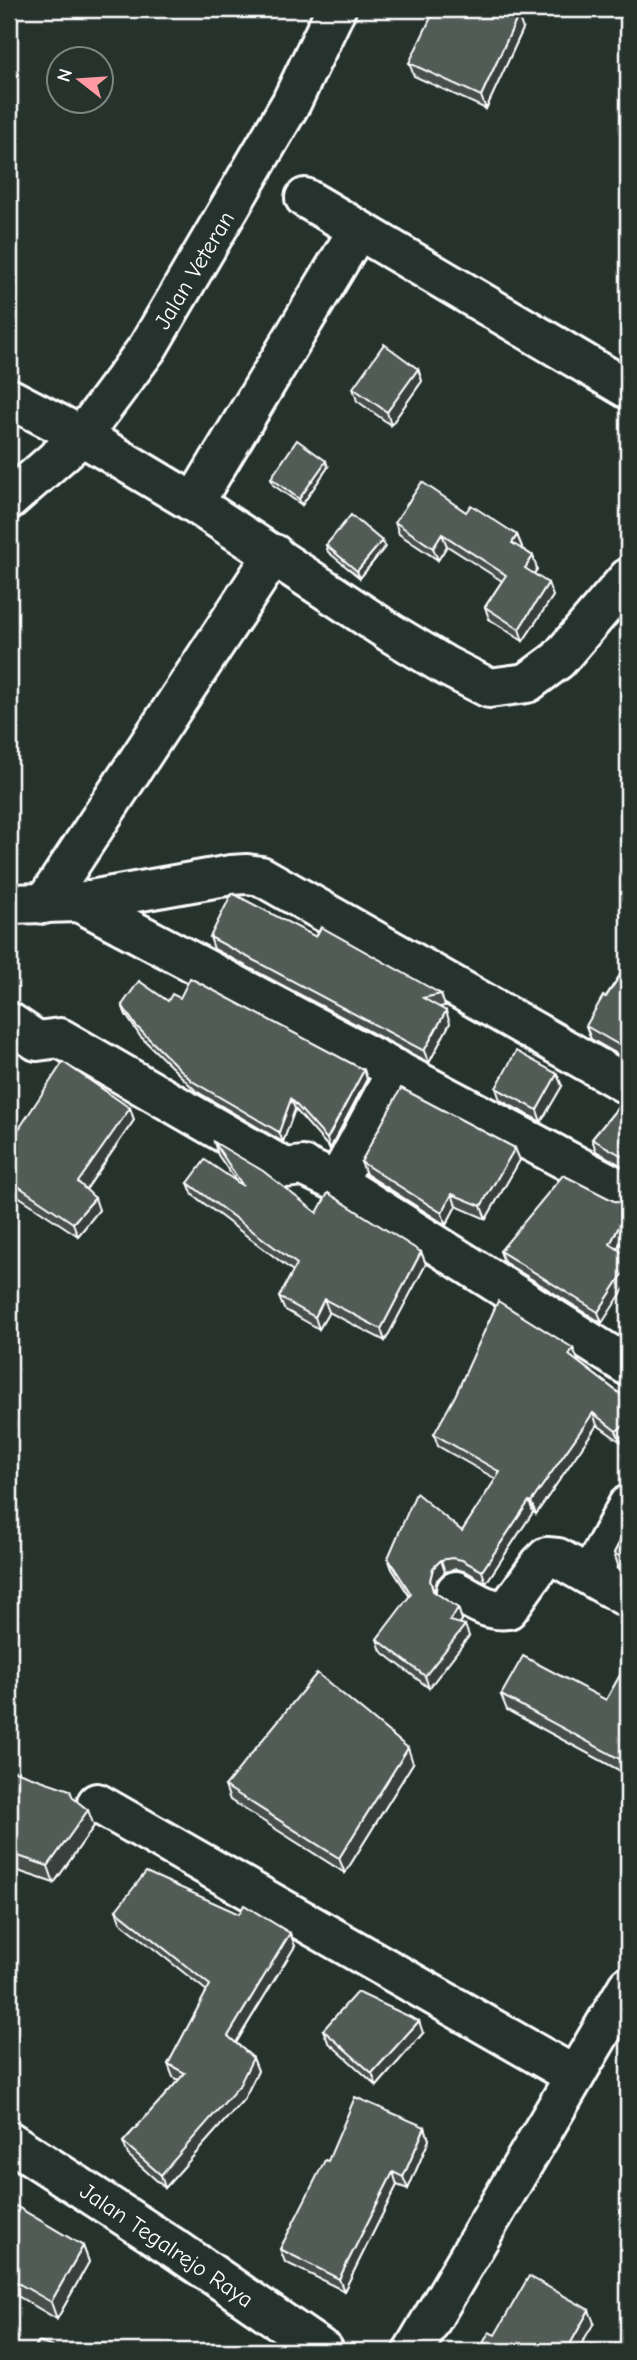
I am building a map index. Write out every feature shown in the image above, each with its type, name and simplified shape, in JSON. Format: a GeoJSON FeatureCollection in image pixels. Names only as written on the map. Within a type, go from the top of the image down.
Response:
{"type":"FeatureCollection","features":[{"type":"Feature","properties":{"kind":"street","name":"Jalan Veteran"},"geometry":{"type":"LineString","coordinates":[[9,500],[82,436],[148,347],[258,163],[291,103],[336,9]]}},
{"type":"Feature","properties":{"kind":"street"},"geometry":{"type":"LineString","coordinates":[[305,198],[628,389]]}},
{"type":"Feature","properties":{"kind":"street"},"geometry":{"type":"LineString","coordinates":[[194,503],[358,230]]}},
{"type":"Feature","properties":{"kind":"street"},"geometry":{"type":"LineString","coordinates":[[9,398],[82,436],[194,503],[391,633],[489,688],[527,683],[558,660],[628,578]]}},
{"type":"Feature","properties":{"kind":"street"},"geometry":{"type":"LineString","coordinates":[[44,903],[274,554]]}},
{"type":"Feature","properties":{"kind":"street"},"geometry":{"type":"LineString","coordinates":[[44,903],[231,875],[261,876],[628,1085]]}},
{"type":"Feature","properties":{"kind":"street"},"geometry":{"type":"LineString","coordinates":[[44,903],[397,1070],[628,1193]]}},
{"type":"Feature","properties":{"kind":"street"},"geometry":{"type":"LineString","coordinates":[[9,1021],[37,1041],[60,1038],[285,1168],[303,1166],[337,1182],[628,1366]]}},
{"type":"Feature","properties":{"kind":"street"},"geometry":{"type":"LineString","coordinates":[[337,1182],[397,1070]]}},
{"type":"Feature","properties":{"kind":"street"},"geometry":{"type":"LineString","coordinates":[[591,1574],[628,1505]]}},
{"type":"Feature","properties":{"kind":"street"},"geometry":{"type":"LineString","coordinates":[[456,1591],[488,1608],[498,1611],[509,1609],[540,1564],[547,1558],[558,1558],[591,1574],[628,1598]]}},
{"type":"Feature","properties":{"kind":"street"},"geometry":{"type":"LineString","coordinates":[[97,1803],[575,2076]]}},
{"type":"Feature","properties":{"kind":"street"},"geometry":{"type":"LineString","coordinates":[[413,2351],[628,1986]]}},
{"type":"Feature","properties":{"kind":"street","name":"Jalan Tegalrejo Raya"},"geometry":{"type":"LineString","coordinates":[[9,2141],[177,2250],[324,2351]]}},
{"type":"Feature","properties":{"kind":"building"},"geometry":{"type":"Polygon","coordinates":[[[435,9],[502,9],[518,16],[481,96],[409,63],[435,9]]]}},
{"type":"Feature","properties":{"kind":"building"},"geometry":{"type":"Polygon","coordinates":[[[384,344],[418,369],[387,412],[353,388],[384,344]]]}},
{"type":"Feature","properties":{"kind":"building"},"geometry":{"type":"Polygon","coordinates":[[[297,440],[326,461],[299,499],[271,478],[297,440]]]}},
{"type":"Feature","properties":{"kind":"building"},"geometry":{"type":"Polygon","coordinates":[[[422,482],[466,512],[471,505],[517,535],[512,543],[533,556],[525,568],[548,583],[519,629],[485,607],[506,575],[442,534],[433,548],[395,522],[422,482]]]}},
{"type":"Feature","properties":{"kind":"building"},"geometry":{"type":"Polygon","coordinates":[[[351,515],[382,541],[357,571],[326,545],[351,515]]]}},
{"type":"Feature","properties":{"kind":"building"},"geometry":{"type":"Polygon","coordinates":[[[232,893],[316,937],[321,927],[441,994],[423,998],[446,1011],[424,1051],[210,937],[232,893]]]}},
{"type":"Feature","properties":{"kind":"building"},"geometry":{"type":"Polygon","coordinates":[[[628,963],[628,1050],[586,1026],[603,996],[606,997],[628,963]]]}},
{"type":"Feature","properties":{"kind":"building"},"geometry":{"type":"Polygon","coordinates":[[[190,978],[364,1070],[327,1139],[291,1099],[279,1132],[192,1081],[136,1026],[122,1005],[139,981],[168,1001],[172,994],[180,998],[190,978]]]}},
{"type":"Feature","properties":{"kind":"building"},"geometry":{"type":"Polygon","coordinates":[[[516,1051],[557,1074],[537,1110],[496,1088],[516,1051]]]}},
{"type":"Feature","properties":{"kind":"building"},"geometry":{"type":"Polygon","coordinates":[[[63,1062],[130,1108],[78,1182],[95,1198],[73,1223],[9,1180],[9,1144],[63,1062]]]}},
{"type":"Feature","properties":{"kind":"building"},"geometry":{"type":"Polygon","coordinates":[[[401,1088],[515,1148],[481,1206],[452,1194],[442,1213],[361,1162],[401,1088]]]}},
{"type":"Feature","properties":{"kind":"building"},"geometry":{"type":"Polygon","coordinates":[[[628,1095],[628,1159],[592,1139],[628,1095]]]}},
{"type":"Feature","properties":{"kind":"building"},"geometry":{"type":"Polygon","coordinates":[[[214,1142],[263,1171],[317,1213],[328,1193],[421,1252],[381,1329],[324,1299],[315,1317],[279,1297],[297,1264],[188,1183],[205,1160],[243,1186],[214,1142]]]}},
{"type":"Feature","properties":{"kind":"building"},"geometry":{"type":"Polygon","coordinates":[[[563,1175],[614,1201],[628,1203],[628,1209],[610,1244],[628,1256],[628,1266],[598,1312],[500,1251],[563,1175]]]}},
{"type":"Feature","properties":{"kind":"building"},"geometry":{"type":"Polygon","coordinates":[[[498,1301],[573,1348],[569,1355],[628,1400],[628,1423],[616,1431],[593,1413],[482,1571],[462,1560],[452,1558],[441,1560],[433,1568],[430,1580],[433,1591],[458,1608],[450,1621],[465,1625],[425,1676],[377,1639],[411,1594],[388,1558],[416,1493],[462,1531],[500,1472],[434,1434],[455,1396],[498,1301]]]}},
{"type":"Feature","properties":{"kind":"building"},"geometry":{"type":"Polygon","coordinates":[[[628,1526],[628,1562],[614,1553],[628,1526]]]}},
{"type":"Feature","properties":{"kind":"building"},"geometry":{"type":"Polygon","coordinates":[[[523,1656],[606,1700],[628,1661],[628,1756],[625,1762],[501,1695],[523,1656]]]}},
{"type":"Feature","properties":{"kind":"building"},"geometry":{"type":"Polygon","coordinates":[[[317,1673],[408,1748],[339,1858],[225,1786],[317,1673]]]}},
{"type":"Feature","properties":{"kind":"building"},"geometry":{"type":"Polygon","coordinates":[[[9,1769],[70,1790],[73,1798],[88,1810],[48,1866],[9,1853],[9,1769]]]}},
{"type":"Feature","properties":{"kind":"building"},"geometry":{"type":"Polygon","coordinates":[[[146,1872],[239,1914],[244,1905],[290,1933],[228,2036],[253,2058],[239,2086],[161,2175],[123,2142],[185,2073],[168,2064],[210,1985],[116,1910],[146,1872]]]}},
{"type":"Feature","properties":{"kind":"building"},"geometry":{"type":"Polygon","coordinates":[[[357,1992],[419,2021],[372,2073],[323,2030],[357,1992]]]}},
{"type":"Feature","properties":{"kind":"building"},"geometry":{"type":"Polygon","coordinates":[[[355,2097],[425,2127],[403,2177],[393,2172],[339,2279],[280,2249],[325,2160],[328,2161],[355,2097]]]}},
{"type":"Feature","properties":{"kind":"building"},"geometry":{"type":"Polygon","coordinates":[[[9,2202],[83,2246],[51,2302],[9,2278],[9,2202]]]}},
{"type":"Feature","properties":{"kind":"building"},"geometry":{"type":"Polygon","coordinates":[[[529,2276],[589,2310],[569,2346],[566,2345],[563,2351],[479,2351],[489,2332],[495,2335],[529,2276]]]}},
{"type":"Feature","properties":{"kind":"building"},"geometry":{"type":"Polygon","coordinates":[[[38,2342],[66,2351],[33,2351],[38,2342]]]}}]}
